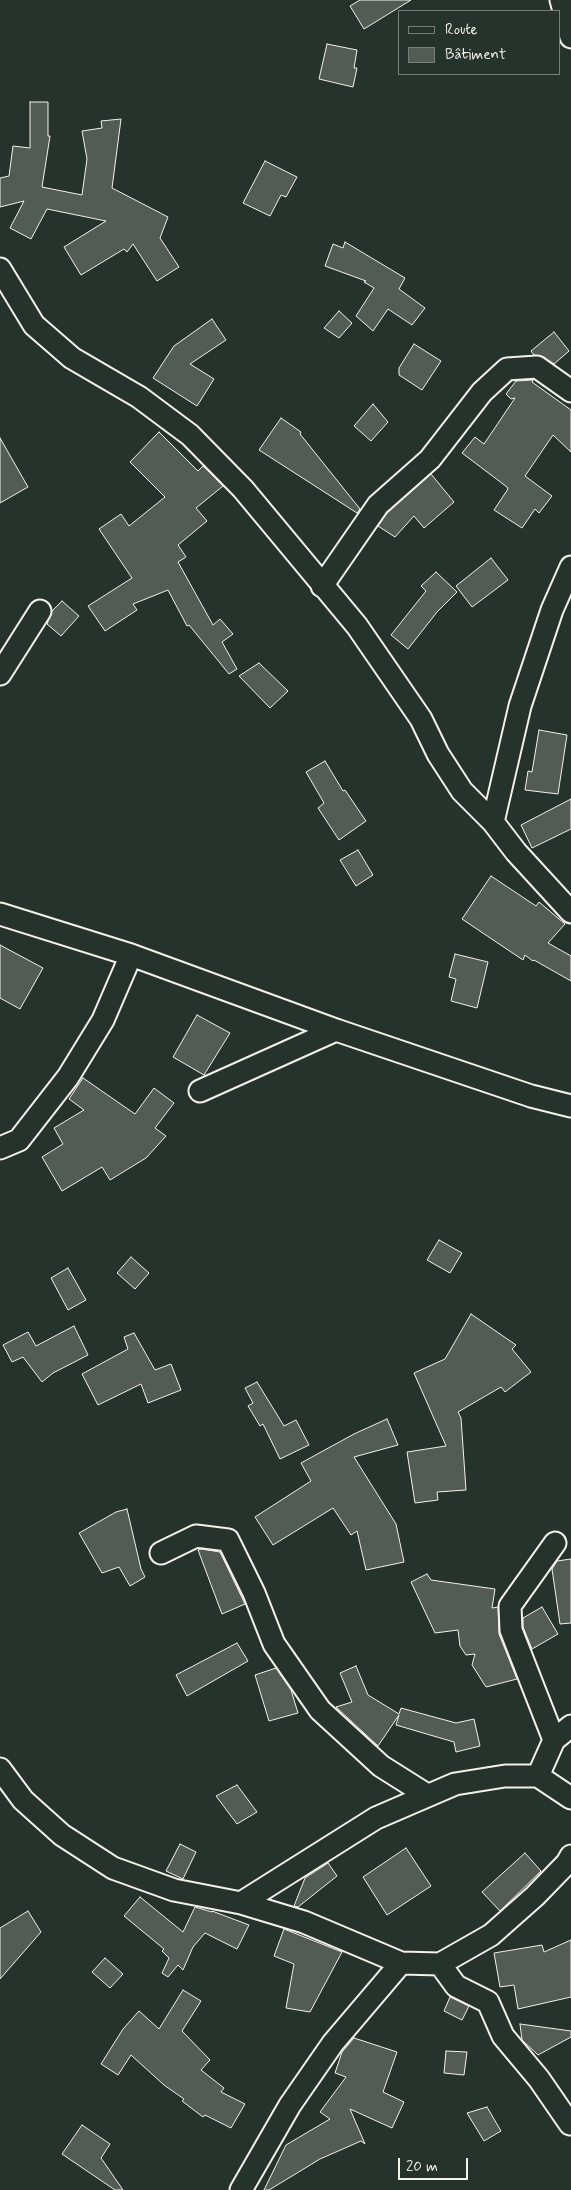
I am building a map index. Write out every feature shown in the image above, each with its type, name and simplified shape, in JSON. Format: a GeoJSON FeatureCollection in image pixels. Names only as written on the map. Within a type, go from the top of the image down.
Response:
{"type":"FeatureCollection","features":[{"type":"Feature","properties":{"kind":"street"},"geometry":{"type":"LineString","coordinates":[[561,0],[571,37]]}},
{"type":"Feature","properties":{"kind":"street"},"geometry":{"type":"LineString","coordinates":[[0,269],[34,325],[72,358],[139,397],[190,435],[243,489],[357,626],[416,712],[438,754],[462,790],[493,822],[516,852],[571,912]]}},
{"type":"Feature","properties":{"kind":"street"},"geometry":{"type":"LineString","coordinates":[[322,586],[378,505],[430,459],[482,392],[507,369],[537,367],[571,391]]}},
{"type":"Feature","properties":{"kind":"street"},"geometry":{"type":"LineString","coordinates":[[493,822],[520,706],[552,610],[571,567]]}},
{"type":"Feature","properties":{"kind":"street"},"geometry":{"type":"LineString","coordinates":[[0,674],[40,611]]}},
{"type":"Feature","properties":{"kind":"street"},"geometry":{"type":"LineString","coordinates":[[0,914],[131,955],[336,1030],[531,1096],[571,1106]]}},
{"type":"Feature","properties":{"kind":"street"},"geometry":{"type":"LineString","coordinates":[[0,1148],[19,1140],[68,1077],[103,1020],[131,955]]}},
{"type":"Feature","properties":{"kind":"street"},"geometry":{"type":"LineString","coordinates":[[200,1091],[336,1030]]}},
{"type":"Feature","properties":{"kind":"street"},"geometry":{"type":"LineString","coordinates":[[161,1553],[196,1536],[228,1540],[254,1593],[274,1644],[320,1710],[381,1766],[427,1795]]}},
{"type":"Feature","properties":{"kind":"street"},"geometry":{"type":"LineString","coordinates":[[554,1740],[511,1630],[510,1606],[555,1544]]}},
{"type":"Feature","properties":{"kind":"street"},"geometry":{"type":"LineString","coordinates":[[538,1776],[554,1740],[571,1726]]}},
{"type":"Feature","properties":{"kind":"street"},"geometry":{"type":"LineString","coordinates":[[0,1769],[22,1800],[62,1835],[113,1868],[174,1890],[241,1903],[304,1922],[401,1963],[440,1964],[490,1934],[536,1896],[567,1863],[571,1856]]}},
{"type":"Feature","properties":{"kind":"street"},"geometry":{"type":"LineString","coordinates":[[241,1903],[376,1818],[455,1784],[505,1776],[538,1776],[571,1798]]}},
{"type":"Feature","properties":{"kind":"street"},"geometry":{"type":"LineString","coordinates":[[241,2190],[290,2106],[333,2043],[401,1963]]}},
{"type":"Feature","properties":{"kind":"street"},"geometry":{"type":"LineString","coordinates":[[440,1964],[456,1986],[488,2002],[503,2036],[539,2079],[570,2124]]}},
{"type":"Feature","properties":{"kind":"building"},"geometry":{"type":"Polygon","coordinates":[[[360,0],[411,0],[364,29],[350,6],[360,0]]]}},
{"type":"Feature","properties":{"kind":"building"},"geometry":{"type":"Polygon","coordinates":[[[327,44],[357,50],[354,68],[357,68],[353,87],[319,79],[327,44]]]}},
{"type":"Feature","properties":{"kind":"building"},"geometry":{"type":"Polygon","coordinates":[[[30,102],[48,102],[48,136],[50,136],[42,187],[82,195],[87,159],[82,131],[102,128],[101,121],[121,119],[112,188],[168,217],[160,238],[179,267],[157,281],[133,244],[127,252],[124,249],[81,275],[64,247],[106,221],[47,209],[31,239],[10,228],[24,201],[0,207],[0,178],[9,176],[13,146],[30,148],[30,102]]]}},
{"type":"Feature","properties":{"kind":"building"},"geometry":{"type":"Polygon","coordinates":[[[265,161],[297,177],[286,197],[281,195],[270,216],[243,203],[265,161]]]}},
{"type":"Feature","properties":{"kind":"building"},"geometry":{"type":"Polygon","coordinates":[[[345,242],[405,278],[399,289],[425,308],[412,325],[388,309],[373,331],[356,316],[374,288],[364,282],[366,281],[325,266],[333,244],[343,248],[345,242]]]}},
{"type":"Feature","properties":{"kind":"building"},"geometry":{"type":"Polygon","coordinates":[[[339,311],[352,323],[339,338],[324,328],[339,311]]]}},
{"type":"Feature","properties":{"kind":"building"},"geometry":{"type":"Polygon","coordinates":[[[212,319],[226,340],[190,364],[214,379],[197,406],[153,378],[174,346],[212,319]]]}},
{"type":"Feature","properties":{"kind":"building"},"geometry":{"type":"Polygon","coordinates":[[[554,332],[569,351],[554,364],[544,357],[534,355],[531,351],[554,332]]]}},
{"type":"Feature","properties":{"kind":"building"},"geometry":{"type":"Polygon","coordinates":[[[414,344],[441,361],[422,390],[399,375],[399,368],[414,344]]]}},
{"type":"Feature","properties":{"kind":"building"},"geometry":{"type":"Polygon","coordinates":[[[533,380],[532,382],[571,410],[571,452],[553,435],[525,476],[552,496],[539,513],[535,509],[522,528],[494,510],[508,489],[507,487],[462,453],[475,437],[484,444],[515,398],[511,399],[506,394],[516,381],[533,380]]]}},
{"type":"Feature","properties":{"kind":"building"},"geometry":{"type":"Polygon","coordinates":[[[373,404],[388,422],[371,441],[354,426],[373,404]]]}},
{"type":"Feature","properties":{"kind":"building"},"geometry":{"type":"Polygon","coordinates":[[[281,418],[301,432],[300,434],[360,509],[357,513],[259,450],[281,418]]]}},
{"type":"Feature","properties":{"kind":"building"},"geometry":{"type":"Polygon","coordinates":[[[159,432],[198,471],[203,466],[223,486],[196,508],[207,521],[178,545],[186,557],[178,562],[213,625],[220,619],[233,634],[222,642],[237,669],[229,674],[189,625],[187,626],[168,590],[133,604],[137,610],[105,631],[88,606],[132,578],[99,529],[121,514],[129,526],[165,497],[130,462],[159,432]]]}},
{"type":"Feature","properties":{"kind":"building"},"geometry":{"type":"Polygon","coordinates":[[[0,438],[28,487],[0,503],[0,438]]]}},
{"type":"Feature","properties":{"kind":"building"},"geometry":{"type":"Polygon","coordinates":[[[431,474],[454,502],[424,528],[414,516],[395,537],[378,526],[387,513],[431,474]]]}},
{"type":"Feature","properties":{"kind":"building"},"geometry":{"type":"Polygon","coordinates":[[[491,558],[508,580],[472,607],[456,586],[491,558]]]}},
{"type":"Feature","properties":{"kind":"building"},"geometry":{"type":"Polygon","coordinates":[[[436,572],[457,592],[437,612],[408,649],[391,635],[426,591],[421,586],[436,572]]]}},
{"type":"Feature","properties":{"kind":"building"},"geometry":{"type":"Polygon","coordinates":[[[62,601],[79,616],[61,636],[47,624],[52,611],[62,601]]]}},
{"type":"Feature","properties":{"kind":"building"},"geometry":{"type":"Polygon","coordinates":[[[259,663],[288,691],[270,708],[239,676],[259,663]]]}},
{"type":"Feature","properties":{"kind":"building"},"geometry":{"type":"Polygon","coordinates":[[[539,730],[567,735],[558,794],[525,790],[528,771],[532,772],[539,730]]]}},
{"type":"Feature","properties":{"kind":"building"},"geometry":{"type":"Polygon","coordinates":[[[325,761],[343,791],[345,790],[366,821],[339,840],[318,808],[324,803],[306,772],[325,761]]]}},
{"type":"Feature","properties":{"kind":"building"},"geometry":{"type":"Polygon","coordinates":[[[571,799],[571,829],[532,848],[521,825],[571,799]]]}},
{"type":"Feature","properties":{"kind":"building"},"geometry":{"type":"Polygon","coordinates":[[[358,850],[373,875],[356,886],[340,860],[358,850]]]}},
{"type":"Feature","properties":{"kind":"building"},"geometry":{"type":"Polygon","coordinates":[[[491,876],[536,906],[539,902],[565,924],[548,943],[571,956],[571,981],[525,955],[523,960],[462,919],[491,876]]]}},
{"type":"Feature","properties":{"kind":"building"},"geometry":{"type":"Polygon","coordinates":[[[0,945],[43,968],[20,1009],[0,998],[0,945]]]}},
{"type":"Feature","properties":{"kind":"building"},"geometry":{"type":"Polygon","coordinates":[[[455,954],[488,962],[477,1008],[451,1001],[456,979],[449,977],[455,954]]]}},
{"type":"Feature","properties":{"kind":"building"},"geometry":{"type":"Polygon","coordinates":[[[197,1015],[230,1033],[204,1075],[173,1057],[197,1015]]]}},
{"type":"Feature","properties":{"kind":"building"},"geometry":{"type":"Polygon","coordinates":[[[83,1078],[135,1114],[154,1088],[174,1103],[155,1128],[166,1136],[146,1158],[110,1180],[102,1167],[62,1191],[42,1157],[63,1144],[54,1128],[84,1110],[69,1099],[83,1078]]]}},
{"type":"Feature","properties":{"kind":"building"},"geometry":{"type":"Polygon","coordinates":[[[439,1240],[462,1253],[450,1273],[427,1260],[439,1240]]]}},
{"type":"Feature","properties":{"kind":"building"},"geometry":{"type":"Polygon","coordinates":[[[131,1257],[149,1273],[135,1289],[117,1273],[131,1257]]]}},
{"type":"Feature","properties":{"kind":"building"},"geometry":{"type":"Polygon","coordinates":[[[68,1268],[86,1300],[68,1310],[51,1278],[68,1268]]]}},
{"type":"Feature","properties":{"kind":"building"},"geometry":{"type":"Polygon","coordinates":[[[471,1314],[516,1345],[512,1349],[531,1372],[505,1392],[501,1387],[458,1412],[461,1418],[466,1490],[437,1492],[438,1500],[415,1503],[407,1452],[446,1446],[414,1373],[445,1359],[471,1314]]]}},
{"type":"Feature","properties":{"kind":"building"},"geometry":{"type":"Polygon","coordinates":[[[74,1326],[88,1355],[53,1373],[42,1382],[23,1357],[12,1362],[3,1345],[28,1332],[36,1346],[74,1326]]]}},
{"type":"Feature","properties":{"kind":"building"},"geometry":{"type":"Polygon","coordinates":[[[134,1333],[155,1370],[171,1364],[181,1390],[148,1403],[141,1384],[98,1405],[82,1374],[128,1349],[124,1337],[134,1333]]]}},
{"type":"Feature","properties":{"kind":"building"},"geometry":{"type":"Polygon","coordinates":[[[257,1382],[284,1426],[296,1420],[309,1445],[280,1459],[263,1424],[260,1426],[248,1406],[253,1403],[245,1388],[257,1382]]]}},
{"type":"Feature","properties":{"kind":"building"},"geometry":{"type":"Polygon","coordinates":[[[387,1419],[398,1445],[354,1457],[396,1524],[404,1562],[366,1570],[357,1531],[351,1535],[333,1508],[273,1545],[255,1517],[311,1481],[301,1463],[354,1434],[387,1419]]]}},
{"type":"Feature","properties":{"kind":"building"},"geometry":{"type":"Polygon","coordinates":[[[127,1509],[141,1569],[145,1577],[130,1586],[119,1567],[102,1573],[79,1533],[116,1512],[127,1509]]]}},
{"type":"Feature","properties":{"kind":"building"},"geometry":{"type":"Polygon","coordinates":[[[198,1550],[220,1552],[245,1604],[222,1614],[198,1550]]]}},
{"type":"Feature","properties":{"kind":"building"},"geometry":{"type":"Polygon","coordinates":[[[571,1559],[571,1623],[560,1624],[552,1569],[557,1561],[571,1559]]]}},
{"type":"Feature","properties":{"kind":"building"},"geometry":{"type":"Polygon","coordinates":[[[427,1574],[431,1580],[495,1589],[492,1608],[498,1607],[499,1634],[517,1679],[486,1687],[472,1665],[475,1654],[466,1655],[460,1646],[458,1630],[435,1633],[411,1582],[427,1574]]]}},
{"type":"Feature","properties":{"kind":"building"},"geometry":{"type":"Polygon","coordinates":[[[542,1607],[558,1634],[532,1649],[523,1627],[523,1618],[542,1607]]]}},
{"type":"Feature","properties":{"kind":"building"},"geometry":{"type":"Polygon","coordinates":[[[237,1643],[248,1661],[187,1696],[176,1675],[237,1643]]]}},
{"type":"Feature","properties":{"kind":"building"},"geometry":{"type":"Polygon","coordinates":[[[356,1666],[368,1695],[399,1714],[401,1708],[456,1723],[474,1719],[480,1746],[456,1752],[454,1742],[396,1725],[399,1715],[378,1746],[336,1707],[352,1702],[340,1673],[356,1666]]]}},
{"type":"Feature","properties":{"kind":"building"},"geometry":{"type":"Polygon","coordinates":[[[276,1668],[291,1690],[298,1713],[269,1721],[255,1675],[276,1668]]]}},
{"type":"Feature","properties":{"kind":"building"},"geometry":{"type":"Polygon","coordinates":[[[237,1785],[257,1812],[237,1824],[216,1796],[237,1785]]]}},
{"type":"Feature","properties":{"kind":"building"},"geometry":{"type":"Polygon","coordinates":[[[180,1844],[196,1852],[183,1879],[166,1871],[180,1844]]]}},
{"type":"Feature","properties":{"kind":"building"},"geometry":{"type":"Polygon","coordinates":[[[406,1848],[431,1886],[387,1915],[363,1877],[406,1848]]]}},
{"type":"Feature","properties":{"kind":"building"},"geometry":{"type":"Polygon","coordinates":[[[525,1853],[541,1871],[500,1911],[482,1892],[525,1853]]]}},
{"type":"Feature","properties":{"kind":"building"},"geometry":{"type":"Polygon","coordinates":[[[328,1863],[337,1876],[298,1907],[294,1906],[305,1878],[328,1863]]]}},
{"type":"Feature","properties":{"kind":"building"},"geometry":{"type":"Polygon","coordinates":[[[140,1897],[183,1932],[195,1907],[212,1911],[249,1925],[237,1949],[205,1933],[193,1947],[183,1970],[178,1965],[168,1977],[162,1973],[169,1958],[162,1951],[164,1949],[124,1916],[140,1897]]]}},
{"type":"Feature","properties":{"kind":"building"},"geometry":{"type":"Polygon","coordinates":[[[28,1911],[41,1932],[0,1979],[0,1928],[28,1911]]]}},
{"type":"Feature","properties":{"kind":"building"},"geometry":{"type":"Polygon","coordinates":[[[284,1929],[342,1952],[310,2012],[286,2008],[294,1964],[274,1956],[284,1929]]]}},
{"type":"Feature","properties":{"kind":"building"},"geometry":{"type":"Polygon","coordinates":[[[571,1940],[571,1997],[518,2009],[514,1985],[500,1987],[494,1953],[542,1945],[544,1952],[571,1940]]]}},
{"type":"Feature","properties":{"kind":"building"},"geometry":{"type":"Polygon","coordinates":[[[105,1958],[123,1974],[110,1988],[92,1972],[105,1958]]]}},
{"type":"Feature","properties":{"kind":"building"},"geometry":{"type":"Polygon","coordinates":[[[183,1990],[201,2001],[182,2031],[210,2060],[201,2070],[224,2088],[221,2092],[245,2104],[231,2128],[205,2115],[203,2117],[182,2101],[184,2099],[164,2085],[131,2055],[118,2075],[101,2064],[123,2029],[139,2011],[159,2029],[183,1990]]]}},
{"type":"Feature","properties":{"kind":"building"},"geometry":{"type":"Polygon","coordinates":[[[450,1997],[469,2006],[462,2020],[444,2011],[450,1997]]]}},
{"type":"Feature","properties":{"kind":"building"},"geometry":{"type":"Polygon","coordinates":[[[520,2024],[571,2031],[571,2037],[538,2055],[522,2040],[520,2024]]]}},
{"type":"Feature","properties":{"kind":"building"},"geometry":{"type":"Polygon","coordinates":[[[354,2038],[397,2052],[383,2092],[404,2102],[392,2128],[350,2109],[365,2144],[361,2141],[320,2159],[269,2190],[264,2190],[286,2145],[330,2119],[320,2112],[346,2077],[335,2073],[342,2052],[354,2038]]]}},
{"type":"Feature","properties":{"kind":"building"},"geometry":{"type":"Polygon","coordinates":[[[446,2051],[467,2052],[464,2075],[444,2073],[446,2051]]]}},
{"type":"Feature","properties":{"kind":"building"},"geometry":{"type":"Polygon","coordinates":[[[487,2107],[501,2131],[484,2141],[467,2113],[487,2107]]]}},
{"type":"Feature","properties":{"kind":"building"},"geometry":{"type":"Polygon","coordinates":[[[82,2125],[110,2144],[101,2158],[123,2190],[115,2190],[62,2154],[82,2125]]]}}]}
